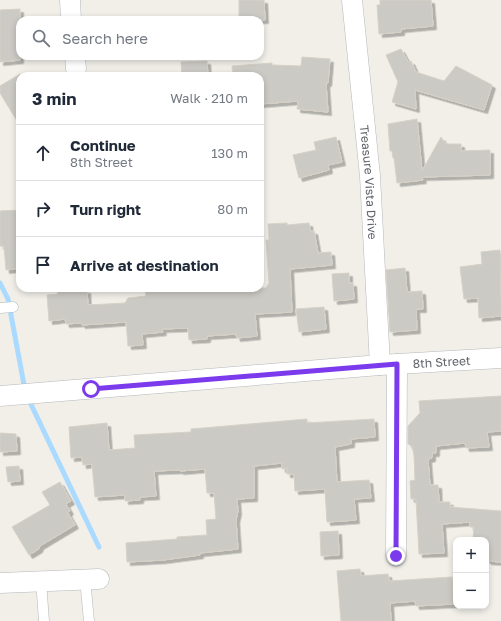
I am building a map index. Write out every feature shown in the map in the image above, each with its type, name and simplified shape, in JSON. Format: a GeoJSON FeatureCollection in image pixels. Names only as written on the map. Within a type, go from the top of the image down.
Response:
{"type":"FeatureCollection","features":[{"type":"Feature","properties":{"kind":"street"},"geometry":{"type":"LineString","coordinates":[[70,0],[71,16]]}},
{"type":"Feature","properties":{"kind":"street","name":"Treasure Vista Drive"},"geometry":{"type":"LineString","coordinates":[[352,0],[361,72],[388,365],[396,556]]}},
{"type":"Feature","properties":{"kind":"street","name":"8th Street"},"geometry":{"type":"LineString","coordinates":[[0,396],[388,365],[501,358]]}},
{"type":"Feature","properties":{"kind":"street"},"geometry":{"type":"LineString","coordinates":[[0,583],[92,579]]}},
{"type":"Feature","properties":{"kind":"lane"},"geometry":{"type":"LineString","coordinates":[[0,308],[13,307]]}},
{"type":"Feature","properties":{"kind":"lane"},"geometry":{"type":"LineString","coordinates":[[89,621],[92,579]]}},
{"type":"Feature","properties":{"kind":"lane"},"geometry":{"type":"LineString","coordinates":[[41,581],[44,621]]}},
{"type":"Feature","properties":{"kind":"building"},"geometry":{"type":"Polygon","coordinates":[[[239,0],[264,0],[265,20],[264,16],[239,16],[239,0]]]}},
{"type":"Feature","properties":{"kind":"building"},"geometry":{"type":"Polygon","coordinates":[[[380,0],[431,0],[433,26],[401,29],[401,32],[379,34],[377,5],[380,5],[380,0]]]}},
{"type":"Feature","properties":{"kind":"building"},"geometry":{"type":"Polygon","coordinates":[[[20,9],[20,16],[16,16],[16,60],[20,60],[0,62],[0,10],[20,9]]]}},
{"type":"Feature","properties":{"kind":"building"},"geometry":{"type":"Polygon","coordinates":[[[401,49],[408,62],[411,61],[416,72],[444,81],[456,66],[492,85],[484,110],[415,90],[416,109],[392,102],[398,82],[386,55],[401,49]]]}},
{"type":"Feature","properties":{"kind":"building"},"geometry":{"type":"Polygon","coordinates":[[[302,57],[330,59],[328,83],[326,83],[328,112],[297,109],[298,101],[264,104],[264,72],[233,72],[232,66],[272,63],[272,65],[301,66],[302,57]]]}},
{"type":"Feature","properties":{"kind":"building"},"geometry":{"type":"Polygon","coordinates":[[[207,61],[208,72],[182,72],[181,62],[207,61]]]}},
{"type":"Feature","properties":{"kind":"building"},"geometry":{"type":"Polygon","coordinates":[[[16,76],[16,119],[0,93],[0,86],[16,76]]]}},
{"type":"Feature","properties":{"kind":"building"},"geometry":{"type":"Polygon","coordinates":[[[417,119],[422,171],[441,137],[446,144],[461,144],[461,151],[490,150],[490,175],[422,177],[423,180],[397,183],[394,158],[392,151],[390,151],[388,124],[417,119]]]}},
{"type":"Feature","properties":{"kind":"building"},"geometry":{"type":"Polygon","coordinates":[[[336,137],[342,162],[328,165],[329,170],[299,178],[293,155],[316,150],[314,142],[336,137]]]}},
{"type":"Feature","properties":{"kind":"building"},"geometry":{"type":"Polygon","coordinates":[[[16,210],[16,269],[6,270],[4,246],[0,246],[0,211],[16,210]]]}},
{"type":"Feature","properties":{"kind":"building"},"geometry":{"type":"Polygon","coordinates":[[[287,223],[287,225],[309,223],[310,231],[314,231],[318,253],[331,252],[332,265],[290,269],[292,312],[255,314],[257,336],[237,338],[236,334],[207,336],[207,339],[189,340],[188,328],[162,329],[163,332],[142,334],[143,345],[128,346],[126,322],[82,325],[81,323],[66,324],[65,319],[49,321],[47,295],[58,294],[58,292],[87,292],[88,305],[125,303],[128,298],[146,296],[146,292],[264,292],[264,288],[266,288],[269,283],[266,240],[269,240],[268,224],[287,223]]]}},
{"type":"Feature","properties":{"kind":"building"},"geometry":{"type":"Polygon","coordinates":[[[500,250],[501,316],[479,318],[478,298],[464,299],[460,267],[482,264],[481,252],[500,250]]]}},
{"type":"Feature","properties":{"kind":"building"},"geometry":{"type":"Polygon","coordinates":[[[405,268],[407,292],[422,291],[423,309],[416,309],[417,330],[390,332],[386,270],[405,268]]]}},
{"type":"Feature","properties":{"kind":"building"},"geometry":{"type":"Polygon","coordinates":[[[349,273],[349,283],[353,283],[354,299],[334,301],[332,274],[349,273]]]}},
{"type":"Feature","properties":{"kind":"building"},"geometry":{"type":"Polygon","coordinates":[[[324,307],[326,329],[299,332],[296,309],[324,307]]]}},
{"type":"Feature","properties":{"kind":"building"},"geometry":{"type":"Polygon","coordinates":[[[501,396],[501,431],[487,432],[489,447],[466,448],[465,443],[436,446],[436,453],[432,453],[432,458],[428,459],[430,485],[438,485],[439,502],[450,502],[450,507],[501,511],[501,562],[489,561],[489,537],[473,537],[474,527],[470,527],[470,522],[442,524],[444,553],[419,554],[416,499],[411,499],[410,481],[415,480],[414,455],[412,446],[408,444],[408,426],[420,413],[419,401],[501,396]]]}},
{"type":"Feature","properties":{"kind":"building"},"geometry":{"type":"Polygon","coordinates":[[[307,419],[307,423],[374,419],[375,437],[351,439],[351,444],[335,447],[337,482],[369,480],[371,498],[354,499],[356,520],[327,522],[325,489],[295,491],[294,474],[287,474],[287,468],[282,469],[282,463],[254,466],[254,498],[237,499],[238,511],[236,520],[238,549],[200,553],[200,555],[163,560],[127,562],[126,543],[207,535],[206,520],[216,519],[214,493],[207,493],[205,469],[154,471],[156,496],[140,497],[140,500],[125,501],[125,495],[95,497],[92,464],[83,465],[82,457],[71,458],[69,427],[107,423],[109,450],[135,448],[134,435],[191,432],[191,429],[307,419]]]}},
{"type":"Feature","properties":{"kind":"building"},"geometry":{"type":"Polygon","coordinates":[[[0,433],[16,434],[17,451],[0,452],[0,433]]]}},
{"type":"Feature","properties":{"kind":"building"},"geometry":{"type":"Polygon","coordinates":[[[19,466],[20,481],[8,482],[6,467],[19,466]]]}},
{"type":"Feature","properties":{"kind":"building"},"geometry":{"type":"Polygon","coordinates":[[[60,482],[71,501],[66,504],[70,511],[68,513],[75,525],[40,546],[39,549],[29,555],[12,527],[50,505],[42,492],[60,482]]]}},
{"type":"Feature","properties":{"kind":"building"},"geometry":{"type":"Polygon","coordinates":[[[338,531],[339,555],[321,556],[320,532],[338,531]]]}},
{"type":"Feature","properties":{"kind":"building"},"geometry":{"type":"Polygon","coordinates":[[[360,569],[361,576],[388,574],[389,581],[452,577],[453,604],[416,606],[415,601],[390,603],[391,621],[341,621],[337,571],[360,569]]]}},
{"type":"Feature","properties":{"kind":"waterway"},"geometry":{"type":"LineString","coordinates":[[0,283],[8,299],[25,390]]}},
{"type":"Feature","properties":{"kind":"waterway"},"geometry":{"type":"LineString","coordinates":[[28,398],[99,547]]}},
{"type":"Feature","properties":{"kind":"route"},"geometry":{"type":"LineString","coordinates":[[91,389],[397,364],[396,556]]}}]}
